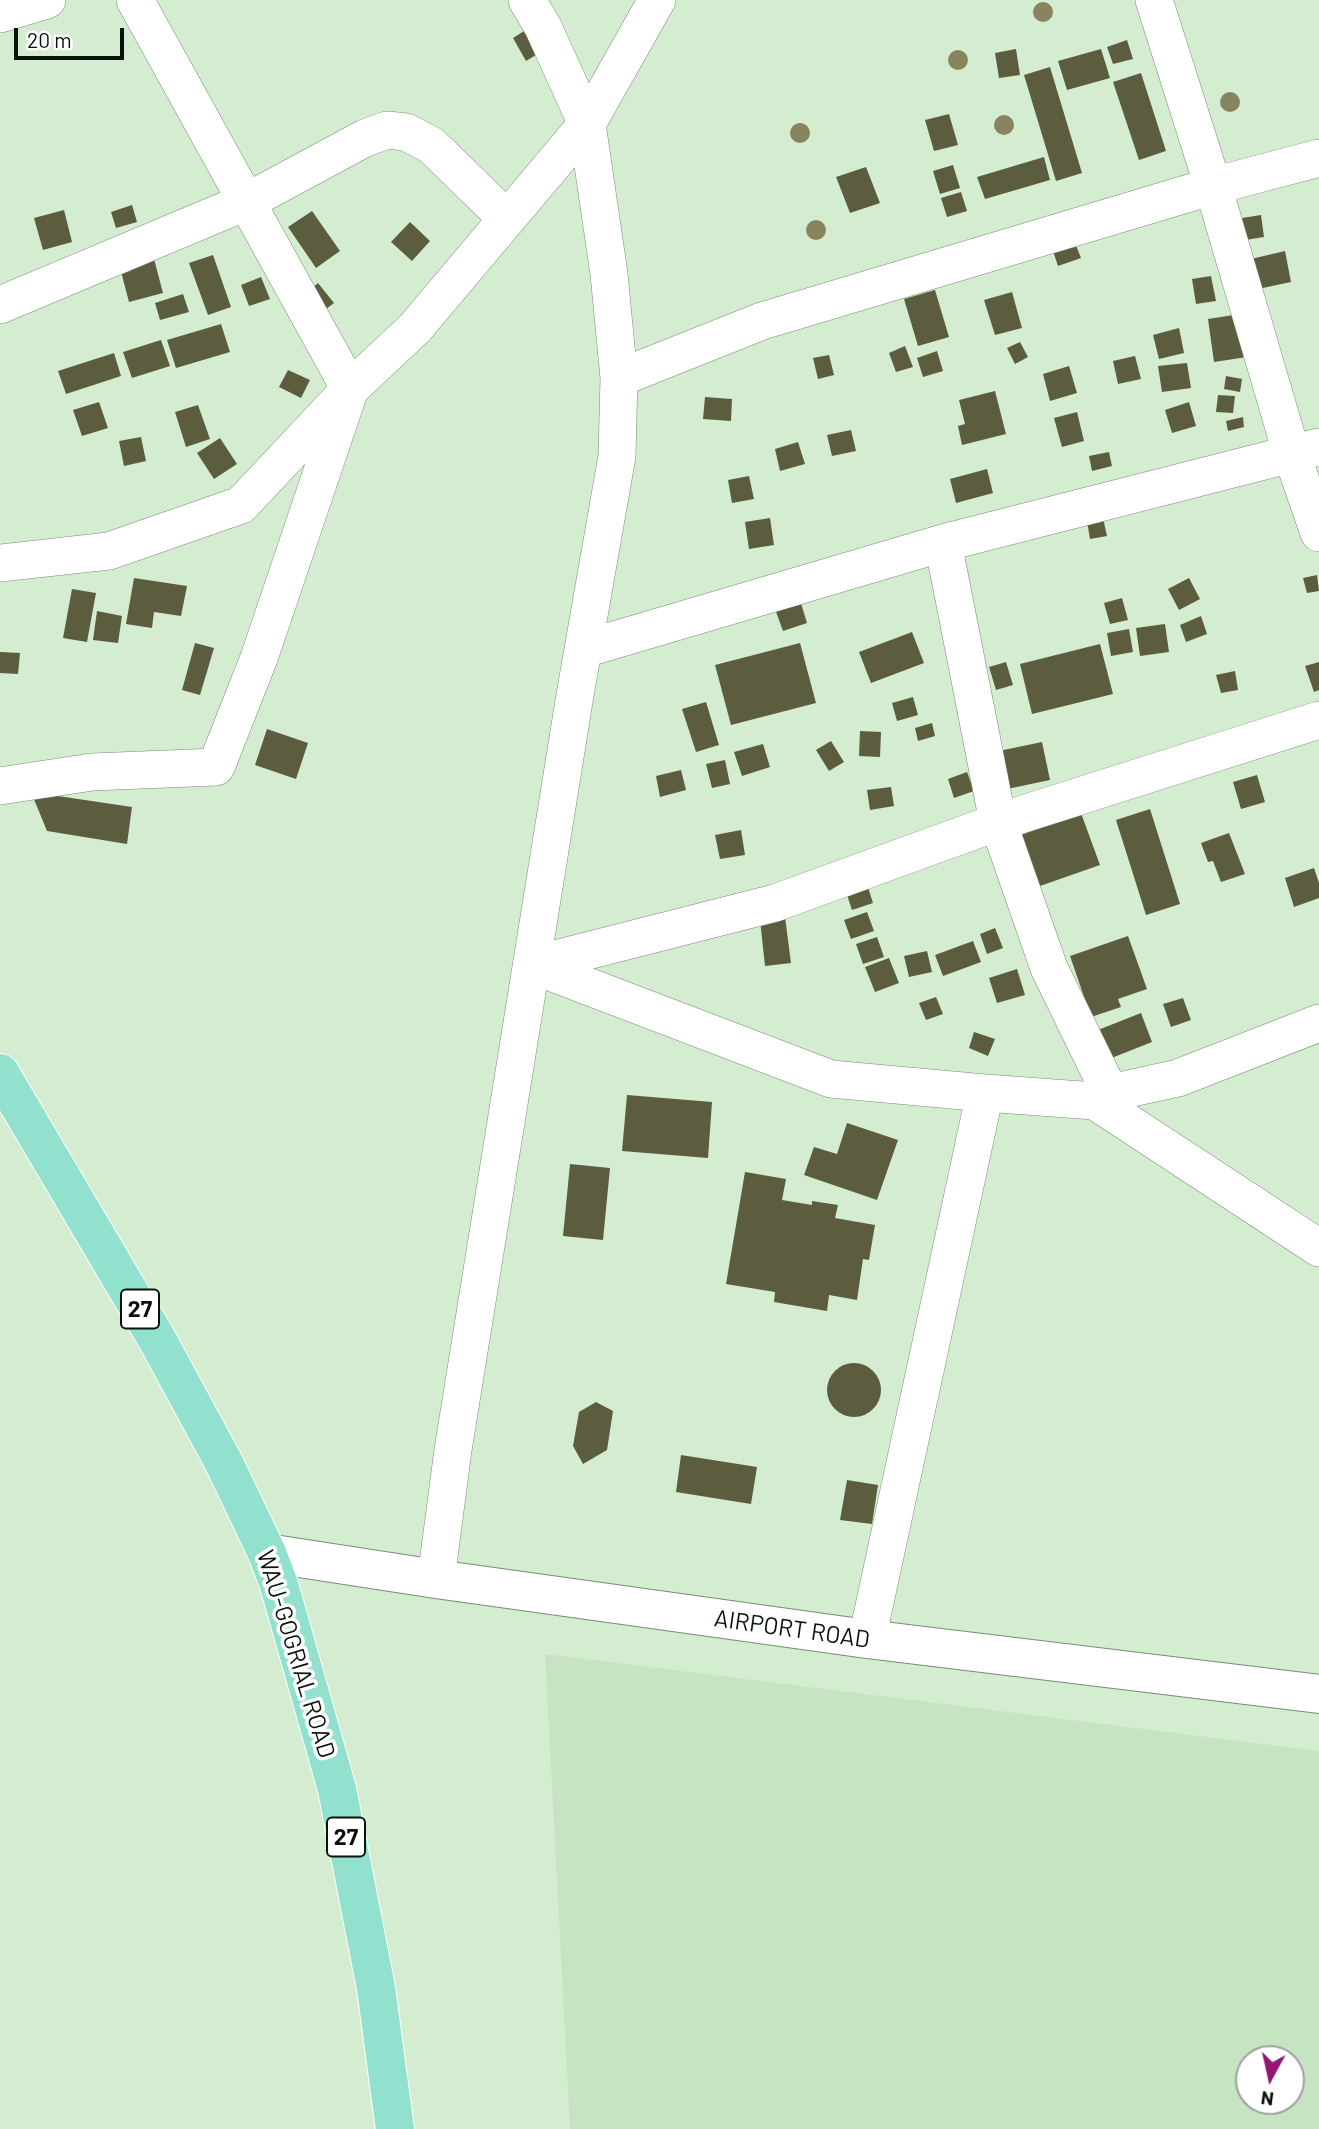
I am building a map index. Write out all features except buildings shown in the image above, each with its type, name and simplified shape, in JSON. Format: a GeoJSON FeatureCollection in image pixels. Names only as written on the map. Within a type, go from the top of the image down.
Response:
{"type":"FeatureCollection","features":[{"type":"Feature","properties":{"kind":"main road","name":"WAU-GOGRIAL ROAD"},"geometry":{"type":"LineString","coordinates":[[0,1073],[158,1341],[224,1463],[267,1553],[279,1585],[337,1789],[376,1987],[395,2129]]}},
{"type":"Feature","properties":{"kind":"street"},"geometry":{"type":"LineString","coordinates":[[0,14],[47,0]]}},
{"type":"Feature","properties":{"kind":"street"},"geometry":{"type":"LineString","coordinates":[[0,786],[92,772],[216,767],[259,658],[350,389],[135,0]]}},
{"type":"Feature","properties":{"kind":"street"},"geometry":{"type":"LineString","coordinates":[[436,1579],[453,1450],[617,456],[619,378],[609,274],[587,124],[543,27],[527,0]]}},
{"type":"Feature","properties":{"kind":"street"},"geometry":{"type":"LineString","coordinates":[[0,563],[109,551],[241,505],[350,389],[415,328],[587,124],[657,0]]}},
{"type":"Feature","properties":{"kind":"street"},"geometry":{"type":"LineString","coordinates":[[1154,0],[1213,186],[1306,451],[1319,533]]}},
{"type":"Feature","properties":{"kind":"street"},"geometry":{"type":"LineString","coordinates":[[0,305],[247,201],[365,138],[387,130],[406,132],[431,145],[507,219]]}},
{"type":"Feature","properties":{"kind":"street"},"geometry":{"type":"LineString","coordinates":[[619,378],[762,321],[1213,186],[1319,158]]}},
{"type":"Feature","properties":{"kind":"street"},"geometry":{"type":"LineString","coordinates":[[584,649],[943,543],[1306,451]]}},
{"type":"Feature","properties":{"kind":"street"},"geometry":{"type":"LineString","coordinates":[[943,543],[998,822],[1049,968],[1103,1097],[1319,1248]]}},
{"type":"Feature","properties":{"kind":"street"},"geometry":{"type":"LineString","coordinates":[[532,965],[775,903],[998,822],[1319,720]]}},
{"type":"Feature","properties":{"kind":"street"},"geometry":{"type":"LineString","coordinates":[[532,965],[831,1079],[985,1093],[1103,1097],[1178,1077],[1319,1023]]}},
{"type":"Feature","properties":{"kind":"street"},"geometry":{"type":"LineString","coordinates":[[867,1639],[985,1093]]}},
{"type":"Feature","properties":{"kind":"street","name":"AIRPORT ROAD"},"geometry":{"type":"LineString","coordinates":[[267,1553],[867,1639],[1319,1694]]}},
{"type":"Feature","properties":{"kind":"shaded area"},"geometry":{"type":"Polygon","coordinates":[[[545,1654],[1319,1751],[1319,2129],[570,2129],[545,1654]]]}}]}
